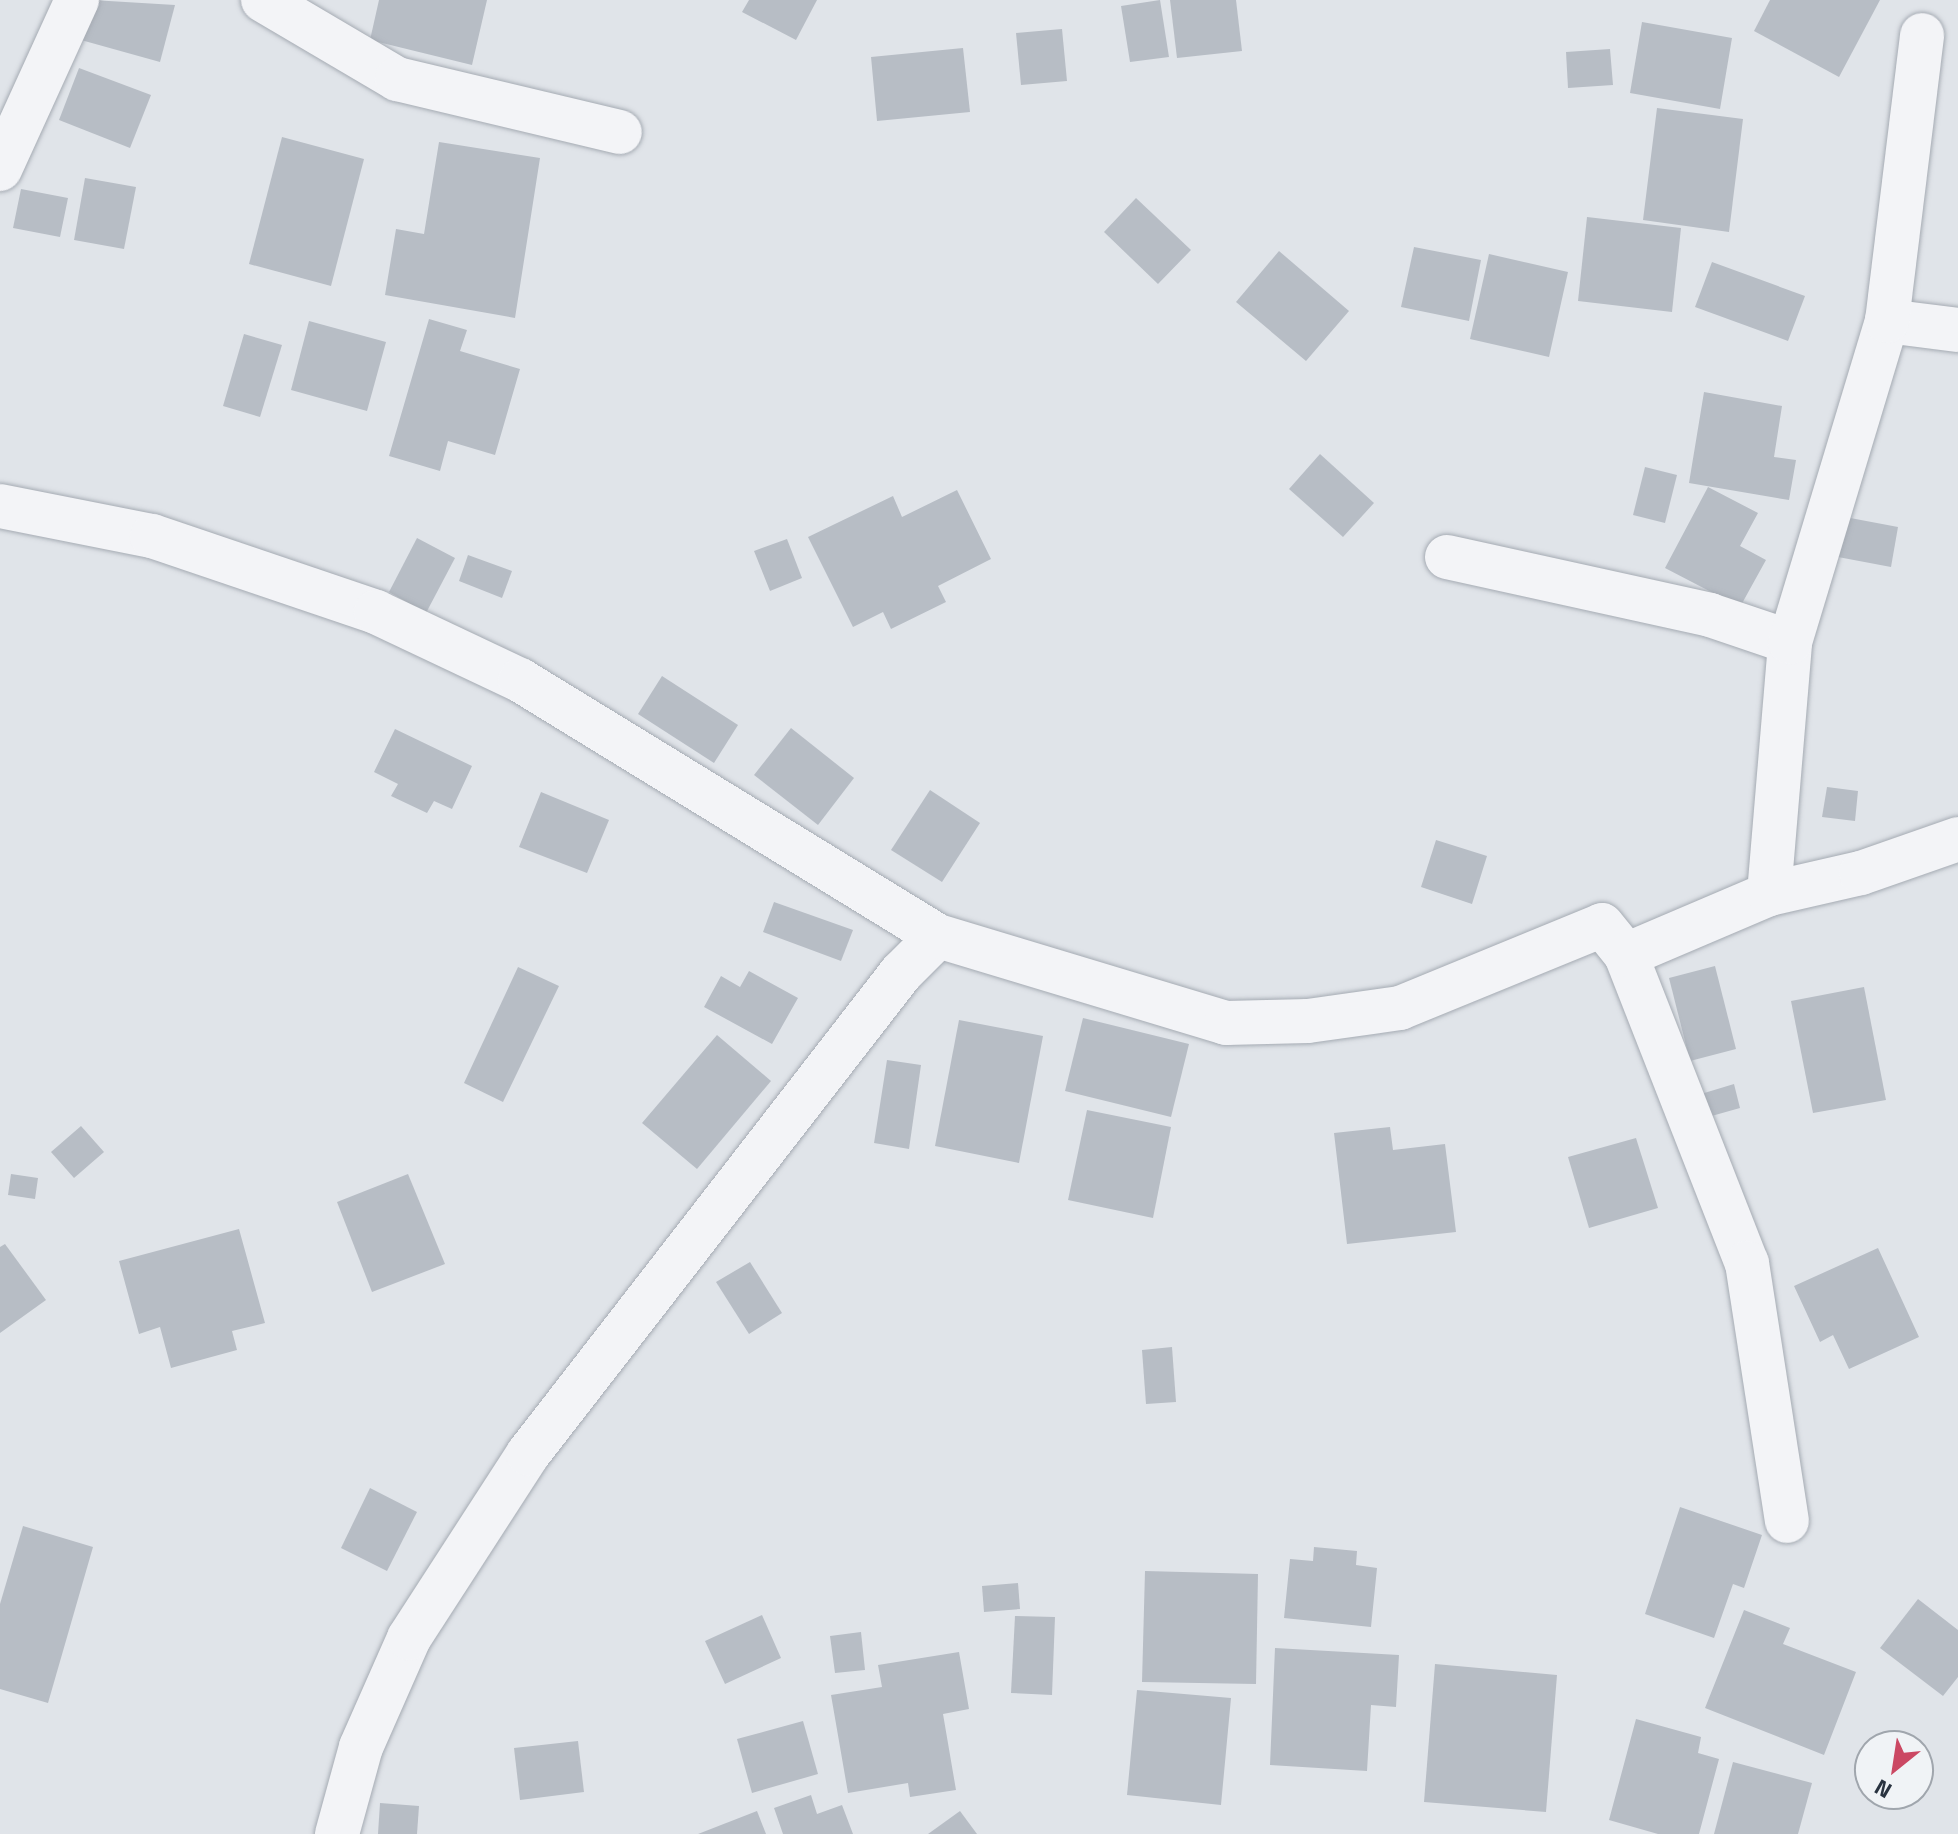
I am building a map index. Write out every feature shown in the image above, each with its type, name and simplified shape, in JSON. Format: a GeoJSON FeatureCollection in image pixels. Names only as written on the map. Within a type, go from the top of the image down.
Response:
{"type":"FeatureCollection","features":[{"type":"Feature","properties":{"kind":"street"},"geometry":{"type":"LineString","coordinates":[[0,169],[77,0]]}},
{"type":"Feature","properties":{"kind":"street"},"geometry":{"type":"LineString","coordinates":[[263,0],[397,79],[620,132]]}},
{"type":"Feature","properties":{"kind":"street"},"geometry":{"type":"LineString","coordinates":[[1769,894],[1790,642],[1887,321],[1922,35]]}},
{"type":"Feature","properties":{"kind":"street"},"geometry":{"type":"LineString","coordinates":[[1887,321],[1958,330]]}},
{"type":"Feature","properties":{"kind":"street"},"geometry":{"type":"LineString","coordinates":[[0,506],[152,536],[376,612],[520,680],[938,936],[1226,1023],[1308,1021],[1400,1008],[1602,925],[1626,955],[1747,1263],[1787,1521]]}},
{"type":"Feature","properties":{"kind":"street"},"geometry":{"type":"LineString","coordinates":[[1447,557],[1710,615],[1790,642]]}},
{"type":"Feature","properties":{"kind":"street"},"geometry":{"type":"LineString","coordinates":[[1626,955],[1769,894],[1861,873],[1958,839]]}},
{"type":"Feature","properties":{"kind":"street"},"geometry":{"type":"LineString","coordinates":[[337,1834],[361,1747],[409,1638],[528,1454],[901,973],[938,936]]}},
{"type":"Feature","properties":{"kind":"building"},"geometry":{"type":"Polygon","coordinates":[[[92,0],[175,5],[160,62],[81,40],[92,0]]]}},
{"type":"Feature","properties":{"kind":"building"},"geometry":{"type":"Polygon","coordinates":[[[379,0],[487,0],[472,65],[370,40],[379,0]]]}},
{"type":"Feature","properties":{"kind":"building"},"geometry":{"type":"Polygon","coordinates":[[[749,0],[817,0],[796,40],[742,12],[749,0]]]}},
{"type":"Feature","properties":{"kind":"building"},"geometry":{"type":"Polygon","coordinates":[[[1160,0],[1169,57],[1130,62],[1121,6],[1160,0]]]}},
{"type":"Feature","properties":{"kind":"building"},"geometry":{"type":"Polygon","coordinates":[[[1170,0],[1236,0],[1242,51],[1177,58],[1170,0]]]}},
{"type":"Feature","properties":{"kind":"building"},"geometry":{"type":"Polygon","coordinates":[[[1770,0],[1880,0],[1839,77],[1754,31],[1770,0]]]}},
{"type":"Feature","properties":{"kind":"building"},"geometry":{"type":"Polygon","coordinates":[[[1642,22],[1732,38],[1720,109],[1630,93],[1642,22]]]}},
{"type":"Feature","properties":{"kind":"building"},"geometry":{"type":"Polygon","coordinates":[[[1062,29],[1067,81],[1021,85],[1016,33],[1062,29]]]}},
{"type":"Feature","properties":{"kind":"building"},"geometry":{"type":"Polygon","coordinates":[[[963,48],[970,112],[877,121],[871,57],[963,48]]]}},
{"type":"Feature","properties":{"kind":"building"},"geometry":{"type":"Polygon","coordinates":[[[1610,49],[1613,85],[1568,88],[1566,52],[1610,49]]]}},
{"type":"Feature","properties":{"kind":"building"},"geometry":{"type":"Polygon","coordinates":[[[79,68],[151,95],[130,148],[59,120],[79,68]]]}},
{"type":"Feature","properties":{"kind":"building"},"geometry":{"type":"Polygon","coordinates":[[[1657,108],[1743,119],[1729,232],[1643,220],[1657,108]]]}},
{"type":"Feature","properties":{"kind":"building"},"geometry":{"type":"Polygon","coordinates":[[[282,137],[364,159],[331,286],[249,264],[282,137]]]}},
{"type":"Feature","properties":{"kind":"building"},"geometry":{"type":"Polygon","coordinates":[[[439,142],[540,158],[515,318],[385,295],[396,229],[424,234],[439,142]]]}},
{"type":"Feature","properties":{"kind":"building"},"geometry":{"type":"Polygon","coordinates":[[[85,178],[136,187],[124,249],[74,240],[85,178]]]}},
{"type":"Feature","properties":{"kind":"building"},"geometry":{"type":"Polygon","coordinates":[[[21,189],[68,198],[60,237],[13,228],[21,189]]]}},
{"type":"Feature","properties":{"kind":"building"},"geometry":{"type":"Polygon","coordinates":[[[1136,198],[1191,250],[1158,284],[1104,232],[1136,198]]]}},
{"type":"Feature","properties":{"kind":"building"},"geometry":{"type":"Polygon","coordinates":[[[1587,217],[1681,228],[1672,312],[1578,301],[1587,217]]]}},
{"type":"Feature","properties":{"kind":"building"},"geometry":{"type":"Polygon","coordinates":[[[1414,247],[1481,260],[1469,321],[1401,307],[1414,247]]]}},
{"type":"Feature","properties":{"kind":"building"},"geometry":{"type":"Polygon","coordinates":[[[1279,251],[1349,311],[1306,361],[1236,302],[1279,251]]]}},
{"type":"Feature","properties":{"kind":"building"},"geometry":{"type":"Polygon","coordinates":[[[1489,254],[1568,272],[1549,357],[1470,339],[1489,254]]]}},
{"type":"Feature","properties":{"kind":"building"},"geometry":{"type":"Polygon","coordinates":[[[1712,262],[1805,296],[1788,341],[1695,307],[1712,262]]]}},
{"type":"Feature","properties":{"kind":"building"},"geometry":{"type":"Polygon","coordinates":[[[429,319],[467,330],[460,351],[520,369],[495,455],[448,441],[440,471],[389,456],[429,319]]]}},
{"type":"Feature","properties":{"kind":"building"},"geometry":{"type":"Polygon","coordinates":[[[309,321],[386,342],[367,411],[291,390],[309,321]]]}},
{"type":"Feature","properties":{"kind":"building"},"geometry":{"type":"Polygon","coordinates":[[[244,334],[282,345],[260,417],[223,406],[244,334]]]}},
{"type":"Feature","properties":{"kind":"building"},"geometry":{"type":"Polygon","coordinates":[[[1704,392],[1782,406],[1774,457],[1796,460],[1789,500],[1689,483],[1704,392]]]}},
{"type":"Feature","properties":{"kind":"building"},"geometry":{"type":"Polygon","coordinates":[[[1320,454],[1374,503],[1343,537],[1289,489],[1320,454]]]}},
{"type":"Feature","properties":{"kind":"building"},"geometry":{"type":"Polygon","coordinates":[[[1645,467],[1677,475],[1665,523],[1633,515],[1645,467]]]}},
{"type":"Feature","properties":{"kind":"building"},"geometry":{"type":"Polygon","coordinates":[[[1708,487],[1758,513],[1740,546],[1766,560],[1740,607],[1665,568],[1708,487]]]}},
{"type":"Feature","properties":{"kind":"building"},"geometry":{"type":"Polygon","coordinates":[[[957,490],[991,559],[938,586],[946,602],[891,629],[883,612],[853,627],[808,537],[893,496],[902,517],[957,490]]]}},
{"type":"Feature","properties":{"kind":"building"},"geometry":{"type":"Polygon","coordinates":[[[1845,517],[1898,527],[1891,567],[1838,557],[1845,517]]]}},
{"type":"Feature","properties":{"kind":"building"},"geometry":{"type":"Polygon","coordinates":[[[417,538],[455,558],[426,613],[389,592],[417,538]]]}},
{"type":"Feature","properties":{"kind":"building"},"geometry":{"type":"Polygon","coordinates":[[[787,539],[802,578],[770,591],[754,551],[787,539]]]}},
{"type":"Feature","properties":{"kind":"building"},"geometry":{"type":"Polygon","coordinates":[[[468,555],[512,571],[502,598],[459,581],[468,555]]]}},
{"type":"Feature","properties":{"kind":"building"},"geometry":{"type":"Polygon","coordinates":[[[662,676],[738,725],[714,763],[638,714],[662,676]]]}},
{"type":"Feature","properties":{"kind":"building"},"geometry":{"type":"Polygon","coordinates":[[[791,728],[854,778],[818,825],[754,775],[791,728]]]}},
{"type":"Feature","properties":{"kind":"building"},"geometry":{"type":"Polygon","coordinates":[[[395,729],[472,766],[452,809],[434,801],[427,813],[391,796],[398,784],[374,772],[395,729]]]}},
{"type":"Feature","properties":{"kind":"building"},"geometry":{"type":"Polygon","coordinates":[[[1827,787],[1858,791],[1855,821],[1822,817],[1827,787]]]}},
{"type":"Feature","properties":{"kind":"building"},"geometry":{"type":"Polygon","coordinates":[[[930,790],[980,823],[942,882],[891,850],[930,790]]]}},
{"type":"Feature","properties":{"kind":"building"},"geometry":{"type":"Polygon","coordinates":[[[541,792],[609,820],[587,873],[519,847],[541,792]]]}},
{"type":"Feature","properties":{"kind":"building"},"geometry":{"type":"Polygon","coordinates":[[[1436,840],[1487,856],[1472,904],[1421,887],[1436,840]]]}},
{"type":"Feature","properties":{"kind":"building"},"geometry":{"type":"Polygon","coordinates":[[[774,902],[853,930],[841,961],[763,932],[774,902]]]}},
{"type":"Feature","properties":{"kind":"building"},"geometry":{"type":"Polygon","coordinates":[[[1715,966],[1736,1049],[1690,1061],[1669,978],[1715,966]]]}},
{"type":"Feature","properties":{"kind":"building"},"geometry":{"type":"Polygon","coordinates":[[[518,967],[559,986],[503,1102],[464,1083],[518,967]]]}},
{"type":"Feature","properties":{"kind":"building"},"geometry":{"type":"Polygon","coordinates":[[[749,971],[798,998],[772,1044],[704,1007],[721,976],[740,987],[749,971]]]}},
{"type":"Feature","properties":{"kind":"building"},"geometry":{"type":"Polygon","coordinates":[[[1864,987],[1886,1100],[1813,1113],[1791,1001],[1864,987]]]}},
{"type":"Feature","properties":{"kind":"building"},"geometry":{"type":"Polygon","coordinates":[[[1083,1018],[1189,1044],[1171,1117],[1065,1091],[1083,1018]]]}},
{"type":"Feature","properties":{"kind":"building"},"geometry":{"type":"Polygon","coordinates":[[[959,1020],[1043,1036],[1019,1163],[935,1146],[959,1020]]]}},
{"type":"Feature","properties":{"kind":"building"},"geometry":{"type":"Polygon","coordinates":[[[717,1035],[771,1081],[697,1169],[642,1123],[717,1035]]]}},
{"type":"Feature","properties":{"kind":"building"},"geometry":{"type":"Polygon","coordinates":[[[887,1060],[921,1065],[909,1149],[874,1143],[887,1060]]]}},
{"type":"Feature","properties":{"kind":"building"},"geometry":{"type":"Polygon","coordinates":[[[1734,1084],[1740,1108],[1708,1117],[1701,1094],[1734,1084]]]}},
{"type":"Feature","properties":{"kind":"building"},"geometry":{"type":"Polygon","coordinates":[[[1087,1110],[1171,1127],[1153,1218],[1068,1200],[1087,1110]]]}},
{"type":"Feature","properties":{"kind":"building"},"geometry":{"type":"Polygon","coordinates":[[[81,1126],[104,1152],[74,1178],[51,1152],[81,1126]]]}},
{"type":"Feature","properties":{"kind":"building"},"geometry":{"type":"Polygon","coordinates":[[[1390,1127],[1393,1150],[1445,1144],[1456,1232],[1347,1244],[1334,1133],[1390,1127]]]}},
{"type":"Feature","properties":{"kind":"building"},"geometry":{"type":"Polygon","coordinates":[[[1636,1138],[1658,1208],[1589,1228],[1568,1157],[1636,1138]]]}},
{"type":"Feature","properties":{"kind":"building"},"geometry":{"type":"Polygon","coordinates":[[[11,1174],[38,1178],[35,1199],[8,1195],[11,1174]]]}},
{"type":"Feature","properties":{"kind":"building"},"geometry":{"type":"Polygon","coordinates":[[[408,1174],[445,1264],[372,1292],[337,1202],[408,1174]]]}},
{"type":"Feature","properties":{"kind":"building"},"geometry":{"type":"Polygon","coordinates":[[[239,1229],[265,1323],[232,1331],[237,1350],[171,1368],[160,1327],[139,1334],[119,1261],[239,1229]]]}},
{"type":"Feature","properties":{"kind":"building"},"geometry":{"type":"Polygon","coordinates":[[[5,1244],[46,1300],[0,1333],[0,1247],[5,1244]]]}},
{"type":"Feature","properties":{"kind":"building"},"geometry":{"type":"Polygon","coordinates":[[[1878,1248],[1919,1337],[1849,1369],[1833,1335],[1820,1342],[1794,1286],[1878,1248]]]}},
{"type":"Feature","properties":{"kind":"building"},"geometry":{"type":"Polygon","coordinates":[[[750,1262],[782,1313],[749,1334],[716,1282],[750,1262]]]}},
{"type":"Feature","properties":{"kind":"building"},"geometry":{"type":"Polygon","coordinates":[[[1172,1347],[1176,1402],[1146,1404],[1142,1350],[1172,1347]]]}},
{"type":"Feature","properties":{"kind":"building"},"geometry":{"type":"Polygon","coordinates":[[[370,1488],[417,1512],[387,1571],[341,1548],[370,1488]]]}},
{"type":"Feature","properties":{"kind":"building"},"geometry":{"type":"Polygon","coordinates":[[[1680,1507],[1762,1535],[1744,1588],[1733,1584],[1714,1638],[1645,1614],[1680,1507]]]}},
{"type":"Feature","properties":{"kind":"building"},"geometry":{"type":"Polygon","coordinates":[[[23,1526],[93,1547],[48,1703],[0,1689],[0,1604],[23,1526]]]}},
{"type":"Feature","properties":{"kind":"building"},"geometry":{"type":"Polygon","coordinates":[[[1314,1547],[1357,1551],[1356,1565],[1377,1568],[1371,1627],[1284,1618],[1290,1559],[1313,1561],[1314,1547]]]}},
{"type":"Feature","properties":{"kind":"building"},"geometry":{"type":"Polygon","coordinates":[[[1145,1571],[1258,1574],[1256,1684],[1142,1682],[1145,1571]]]}},
{"type":"Feature","properties":{"kind":"building"},"geometry":{"type":"Polygon","coordinates":[[[1018,1583],[1020,1609],[984,1612],[982,1586],[1018,1583]]]}},
{"type":"Feature","properties":{"kind":"building"},"geometry":{"type":"Polygon","coordinates":[[[1918,1599],[1958,1630],[1958,1677],[1943,1696],[1880,1648],[1918,1599]]]}},
{"type":"Feature","properties":{"kind":"building"},"geometry":{"type":"Polygon","coordinates":[[[1744,1610],[1790,1628],[1783,1644],[1856,1672],[1824,1755],[1705,1708],[1744,1610]]]}},
{"type":"Feature","properties":{"kind":"building"},"geometry":{"type":"Polygon","coordinates":[[[762,1615],[781,1658],[725,1684],[705,1641],[762,1615]]]}},
{"type":"Feature","properties":{"kind":"building"},"geometry":{"type":"Polygon","coordinates":[[[1015,1616],[1055,1617],[1052,1695],[1011,1693],[1015,1616]]]}},
{"type":"Feature","properties":{"kind":"building"},"geometry":{"type":"Polygon","coordinates":[[[861,1632],[865,1670],[835,1673],[830,1636],[861,1632]]]}},
{"type":"Feature","properties":{"kind":"building"},"geometry":{"type":"Polygon","coordinates":[[[1275,1648],[1399,1655],[1396,1707],[1371,1705],[1367,1771],[1270,1765],[1275,1648]]]}},
{"type":"Feature","properties":{"kind":"building"},"geometry":{"type":"Polygon","coordinates":[[[959,1652],[969,1709],[943,1714],[956,1790],[910,1797],[908,1783],[848,1793],[831,1695],[882,1687],[878,1665],[959,1652]]]}},
{"type":"Feature","properties":{"kind":"building"},"geometry":{"type":"Polygon","coordinates":[[[1435,1664],[1557,1675],[1546,1812],[1424,1802],[1435,1664]]]}},
{"type":"Feature","properties":{"kind":"building"},"geometry":{"type":"Polygon","coordinates":[[[1137,1690],[1231,1698],[1221,1805],[1127,1795],[1137,1690]]]}},
{"type":"Feature","properties":{"kind":"building"},"geometry":{"type":"Polygon","coordinates":[[[1636,1719],[1701,1737],[1698,1753],[1719,1759],[1699,1834],[1658,1834],[1609,1820],[1636,1719]]]}},
{"type":"Feature","properties":{"kind":"building"},"geometry":{"type":"Polygon","coordinates":[[[803,1721],[818,1774],[752,1793],[737,1739],[803,1721]]]}},
{"type":"Feature","properties":{"kind":"building"},"geometry":{"type":"Polygon","coordinates":[[[578,1741],[584,1792],[520,1800],[514,1748],[578,1741]]]}},
{"type":"Feature","properties":{"kind":"building"},"geometry":{"type":"Polygon","coordinates":[[[1733,1762],[1812,1783],[1798,1834],[1714,1834],[1733,1762]]]}},
{"type":"Feature","properties":{"kind":"building"},"geometry":{"type":"Polygon","coordinates":[[[811,1795],[817,1814],[842,1805],[853,1834],[783,1834],[774,1808],[811,1795]]]}},
{"type":"Feature","properties":{"kind":"building"},"geometry":{"type":"Polygon","coordinates":[[[380,1803],[419,1806],[417,1834],[378,1834],[380,1803]]]}},
{"type":"Feature","properties":{"kind":"building"},"geometry":{"type":"Polygon","coordinates":[[[757,1811],[766,1834],[698,1834],[757,1811]]]}},
{"type":"Feature","properties":{"kind":"building"},"geometry":{"type":"Polygon","coordinates":[[[960,1811],[977,1834],[928,1834],[960,1811]]]}}]}
